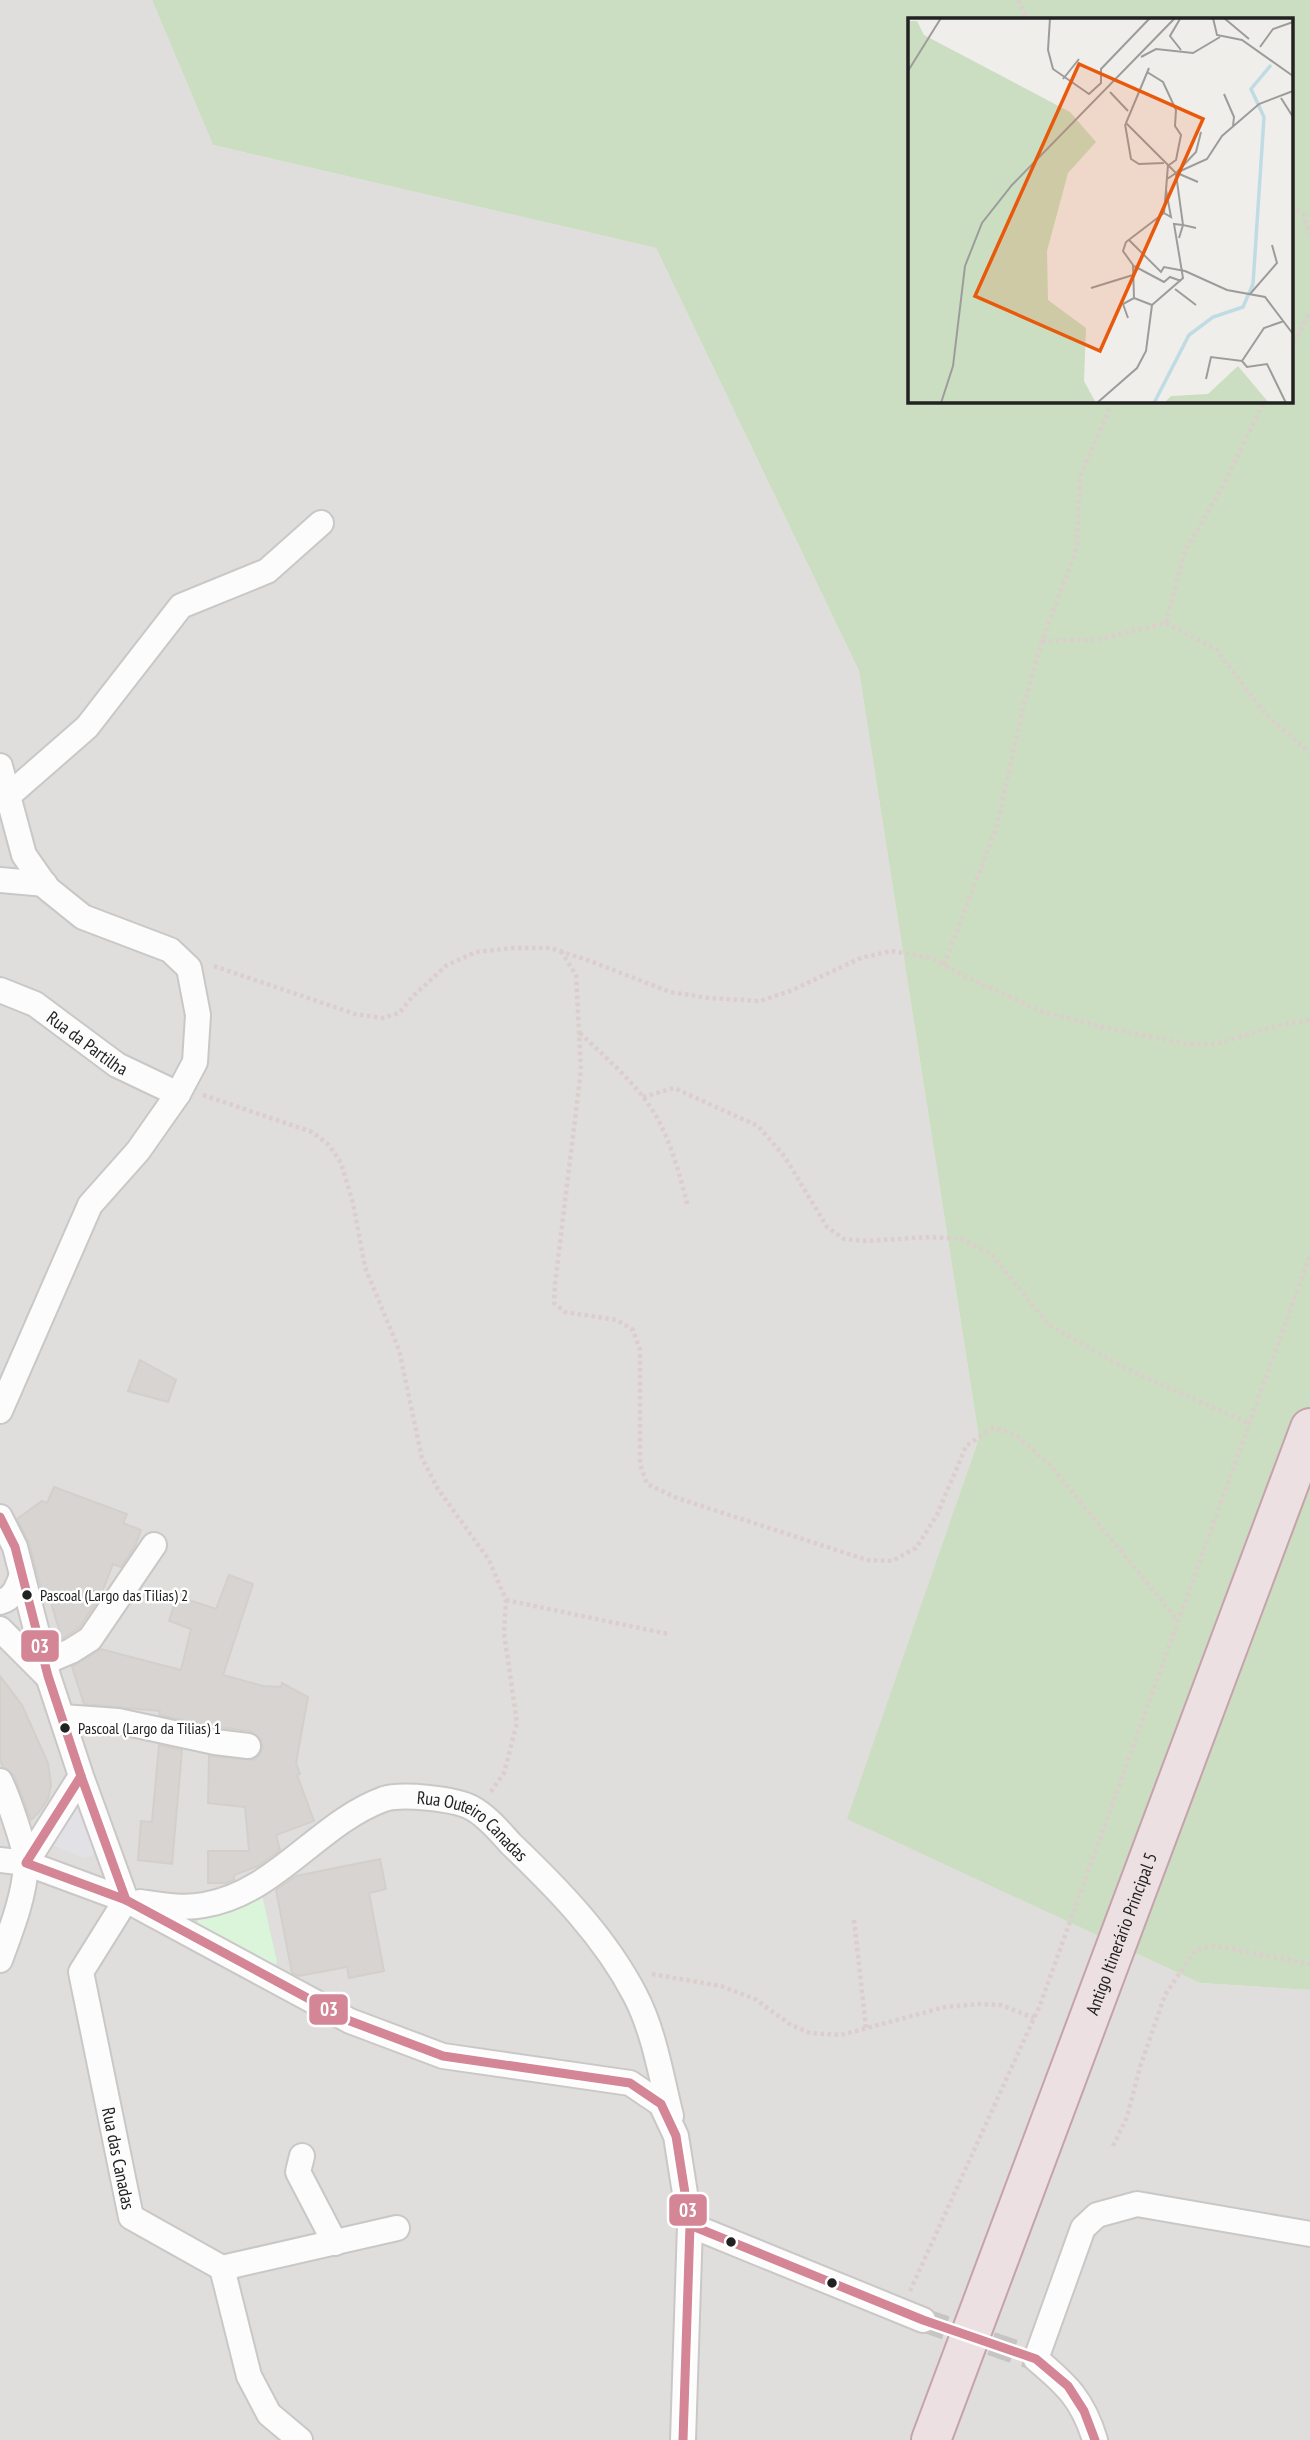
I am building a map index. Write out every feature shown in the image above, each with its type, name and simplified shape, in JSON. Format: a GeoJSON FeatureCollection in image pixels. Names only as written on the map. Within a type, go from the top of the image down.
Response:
{"type":"FeatureCollection","features":[{"type":"Feature","properties":{"kind":"highway","name":"Antigo Itinerário Principal 5"},"geometry":{"type":"LineString","coordinates":[[931,2440],[1310,1428]]}},
{"type":"Feature","properties":{"kind":"street"},"geometry":{"type":"LineString","coordinates":[[8,796],[87,727],[181,606],[267,571],[321,523]]}},
{"type":"Feature","properties":{"kind":"street"},"geometry":{"type":"LineString","coordinates":[[0,766],[24,855],[45,884],[83,917],[170,950],[189,968],[198,1015],[195,1062],[178,1094],[138,1151],[90,1205],[0,1411]]}},
{"type":"Feature","properties":{"kind":"street"},"geometry":{"type":"LineString","coordinates":[[0,880],[45,884]]}},
{"type":"Feature","properties":{"kind":"street","name":"Rua da Partilha"},"geometry":{"type":"LineString","coordinates":[[0,990],[34,1004],[117,1065],[178,1094]]}},
{"type":"Feature","properties":{"kind":"street"},"geometry":{"type":"LineString","coordinates":[[0,1517],[15,1547],[46,1669],[126,1900]]}},
{"type":"Feature","properties":{"kind":"street"},"geometry":{"type":"LineString","coordinates":[[46,1669],[90,1639],[154,1545]]}},
{"type":"Feature","properties":{"kind":"street"},"geometry":{"type":"LineString","coordinates":[[0,1602],[8,1600],[15,1592],[22,1575]]}},
{"type":"Feature","properties":{"kind":"street"},"geometry":{"type":"LineString","coordinates":[[0,1629],[46,1669]]}},
{"type":"Feature","properties":{"kind":"street"},"geometry":{"type":"LineString","coordinates":[[62,1717],[118,1721],[215,1742],[248,1746]]}},
{"type":"Feature","properties":{"kind":"street"},"geometry":{"type":"LineString","coordinates":[[0,1894],[26,1863],[81,1776]]}},
{"type":"Feature","properties":{"kind":"street"},"geometry":{"type":"LineString","coordinates":[[0,1781],[26,1863],[17,1915],[0,1960]]}},
{"type":"Feature","properties":{"kind":"street","name":"Rua Outeiro Canadas"},"geometry":{"type":"LineString","coordinates":[[126,1900],[174,1906],[204,1905],[251,1889],[349,1815],[387,1798],[423,1796],[471,1807],[541,1873],[598,1938],[620,1969],[636,1997],[656,2053],[676,2136]]}},
{"type":"Feature","properties":{"kind":"street"},"geometry":{"type":"LineString","coordinates":[[0,1860],[26,1863],[126,1900],[350,2021],[443,2056],[630,2083],[661,2104],[676,2136],[690,2225],[683,2440]]}},
{"type":"Feature","properties":{"kind":"street","name":"Rua das Canadas"},"geometry":{"type":"LineString","coordinates":[[126,1900],[80,1972],[131,2217],[222,2268]]}},
{"type":"Feature","properties":{"kind":"street"},"geometry":{"type":"LineString","coordinates":[[302,2156],[298,2172],[335,2244]]}},
{"type":"Feature","properties":{"kind":"street"},"geometry":{"type":"LineString","coordinates":[[1095,2440],[1084,2411],[1068,2386],[1035,2359],[1083,2228],[1097,2215],[1137,2204],[1310,2234]]}},
{"type":"Feature","properties":{"kind":"street"},"geometry":{"type":"LineString","coordinates":[[690,2225],[913,2316]]}},
{"type":"Feature","properties":{"kind":"street"},"geometry":{"type":"LineString","coordinates":[[300,2440],[269,2413],[249,2376],[222,2268],[397,2228]]}},
{"type":"Feature","properties":{"kind":"path"},"geometry":{"type":"LineString","coordinates":[[1018,0],[1024,16]]}},
{"type":"Feature","properties":{"kind":"path"},"geometry":{"type":"LineString","coordinates":[[1292,206],[1303,214],[1310,235]]}},
{"type":"Feature","properties":{"kind":"path"},"geometry":{"type":"LineString","coordinates":[[1292,347],[1310,312]]}},
{"type":"Feature","properties":{"kind":"path"},"geometry":{"type":"LineString","coordinates":[[944,965],[997,826],[1022,712],[1042,641],[1077,548],[1080,476],[1114,402]]}},
{"type":"Feature","properties":{"kind":"path"},"geometry":{"type":"LineString","coordinates":[[1166,623],[1185,551],[1223,486],[1264,402]]}},
{"type":"Feature","properties":{"kind":"path"},"geometry":{"type":"LineString","coordinates":[[1042,641],[1096,640],[1166,623],[1216,649],[1266,715],[1310,753]]}},
{"type":"Feature","properties":{"kind":"path"},"geometry":{"type":"LineString","coordinates":[[170,950],[261,984],[355,1014],[383,1018],[399,1013],[413,996],[447,965],[476,952],[551,948],[670,992],[760,1001],[790,991],[861,958],[891,951],[932,958],[1042,1012],[1188,1044],[1216,1044],[1280,1025],[1310,1020]]}},
{"type":"Feature","properties":{"kind":"path"},"geometry":{"type":"LineString","coordinates":[[561,951],[576,975],[581,1070],[554,1303],[565,1312],[617,1320],[633,1330],[640,1350],[639,1465],[647,1484],[677,1498],[867,1560],[892,1561],[916,1548],[937,1515],[966,1446],[993,1428],[1015,1434],[1049,1465],[1179,1622]]}},
{"type":"Feature","properties":{"kind":"path"},"geometry":{"type":"LineString","coordinates":[[580,1032],[650,1106],[676,1160],[688,1208]]}},
{"type":"Feature","properties":{"kind":"path"},"geometry":{"type":"LineString","coordinates":[[643,1097],[674,1088],[758,1126],[785,1157],[827,1227],[844,1239],[961,1239],[991,1254],[1049,1325],[1125,1368],[1250,1424]]}},
{"type":"Feature","properties":{"kind":"path"},"geometry":{"type":"LineString","coordinates":[[178,1094],[207,1095],[312,1132],[329,1145],[341,1163],[353,1203],[365,1267],[399,1350],[422,1458],[438,1489],[489,1560],[506,1600],[504,1633],[517,1723],[504,1773],[489,1796],[471,1807]]}},
{"type":"Feature","properties":{"kind":"path"},"geometry":{"type":"LineString","coordinates":[[913,2316],[1034,2018],[1310,1255]]}},
{"type":"Feature","properties":{"kind":"path"},"geometry":{"type":"LineString","coordinates":[[506,1600],[668,1634]]}},
{"type":"Feature","properties":{"kind":"path"},"geometry":{"type":"LineString","coordinates":[[854,1920],[866,2028]]}},
{"type":"Feature","properties":{"kind":"path"},"geometry":{"type":"LineString","coordinates":[[1113,2147],[1127,2117],[1140,2067],[1165,1995],[1195,1950],[1216,1946],[1310,1964]]}},
{"type":"Feature","properties":{"kind":"path"},"geometry":{"type":"LineString","coordinates":[[620,1969],[721,1986],[755,1999],[791,2025],[810,2033],[841,2035],[945,2007],[980,2004],[1001,2005],[1034,2018]]}},
{"type":"Feature","properties":{"kind":"shaded area"},"geometry":{"type":"Polygon","coordinates":[[[0,0],[152,0],[213,145],[656,248],[859,671],[979,1438],[848,1819],[1200,1983],[1310,1990],[1310,2440],[0,2440],[0,0]]]}},
{"type":"Feature","properties":{"kind":"shaded area"},"geometry":{"type":"Polygon","coordinates":[[[81,1799],[96,1851],[84,1858],[50,1844],[81,1799]]]}},
{"type":"Feature","properties":{"kind":"green space"},"geometry":{"type":"Polygon","coordinates":[[[152,0],[1310,0],[1310,1990],[1200,1983],[847,1819],[979,1438],[859,671],[656,248],[213,145],[152,0]]]}},
{"type":"Feature","properties":{"kind":"green space"},"geometry":{"type":"Polygon","coordinates":[[[262,1895],[277,1962],[274,1967],[196,1926],[199,1918],[262,1895]]]}},
{"type":"Feature","properties":{"kind":"building"},"geometry":{"type":"Polygon","coordinates":[[[140,1360],[176,1380],[168,1402],[128,1391],[140,1360]]]}},
{"type":"Feature","properties":{"kind":"building"},"geometry":{"type":"Polygon","coordinates":[[[54,1487],[127,1514],[123,1523],[141,1530],[135,1546],[121,1567],[113,1564],[100,1597],[79,1628],[62,1639],[48,1593],[43,1595],[29,1543],[17,1519],[42,1501],[47,1503],[54,1487]]]}},
{"type":"Feature","properties":{"kind":"building"},"geometry":{"type":"Polygon","coordinates":[[[229,1575],[253,1584],[223,1675],[263,1686],[281,1687],[282,1683],[308,1697],[296,1763],[300,1774],[297,1775],[314,1821],[276,1835],[280,1850],[258,1866],[234,1875],[234,1880],[226,1883],[208,1883],[208,1851],[249,1851],[245,1807],[208,1803],[209,1756],[253,1760],[263,1748],[261,1740],[250,1731],[159,1715],[160,1711],[84,1704],[72,1667],[101,1649],[181,1670],[191,1629],[169,1621],[177,1596],[216,1609],[229,1575]]]}},
{"type":"Feature","properties":{"kind":"building"},"geometry":{"type":"Polygon","coordinates":[[[0,1676],[22,1705],[48,1763],[51,1785],[48,1799],[31,1820],[14,1775],[3,1767],[0,1760],[0,1676]]]}},
{"type":"Feature","properties":{"kind":"building"},"geometry":{"type":"Polygon","coordinates":[[[159,1745],[182,1750],[172,1864],[138,1860],[141,1821],[152,1822],[159,1745]]]}},
{"type":"Feature","properties":{"kind":"building"},"geometry":{"type":"Polygon","coordinates":[[[380,1859],[386,1889],[369,1893],[384,1971],[349,1978],[347,1967],[299,1976],[292,1973],[276,1890],[296,1876],[380,1859]]]}},
{"type":"Feature","properties":{"kind":"tunnel"},"geometry":{"type":"LineString","coordinates":[[923,2320],[1036,2359]]}},
{"type":"Feature","properties":{"kind":"transit line","name":"03"},"geometry":{"type":"LineString","coordinates":[[0,1517],[15,1547],[48,1676],[81,1776]]}},
{"type":"Feature","properties":{"kind":"transit line","name":"03"},"geometry":{"type":"LineString","coordinates":[[81,1776],[126,1900],[26,1863],[81,1776]]}},
{"type":"Feature","properties":{"kind":"transit line","name":"03"},"geometry":{"type":"LineString","coordinates":[[126,1900],[350,2021],[443,2056],[630,2083],[661,2104],[676,2136],[690,2225],[683,2440]]}},
{"type":"Feature","properties":{"kind":"transit line","name":"03"},"geometry":{"type":"LineString","coordinates":[[690,2225],[923,2320],[1036,2359],[1068,2386],[1084,2411],[1095,2440]]}},
{"type":"Feature","properties":{"kind":"place","name":"Pascoal (Largo das Tilias) 2"},"geometry":{"type":"Point","coordinates":[27,1595]}},
{"type":"Feature","properties":{"kind":"place","name":"Pascoal (Largo da Tilias) 1"},"geometry":{"type":"Point","coordinates":[65,1728]}}]}
